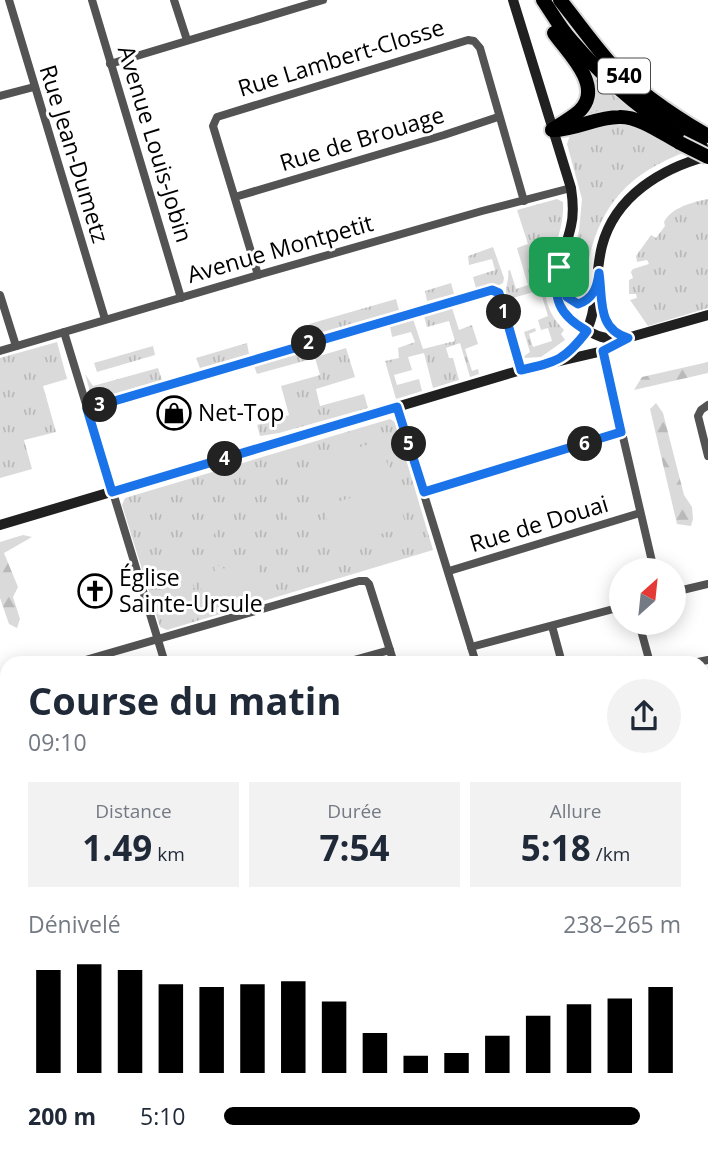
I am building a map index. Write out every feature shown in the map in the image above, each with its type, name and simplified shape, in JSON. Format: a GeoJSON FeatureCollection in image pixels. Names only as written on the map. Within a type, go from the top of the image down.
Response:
{"type":"FeatureCollection","features":[{"type":"Feature","properties":{"kind":"highway"},"geometry":{"type":"LineString","coordinates":[[534,0],[587,80],[589,91],[582,109],[552,130]]}},
{"type":"Feature","properties":{"kind":"highway","name":"540"},"geometry":{"type":"LineString","coordinates":[[543,0],[570,40],[620,89],[684,141]]}},
{"type":"Feature","properties":{"kind":"highway","name":"540"},"geometry":{"type":"LineString","coordinates":[[560,0],[610,63],[627,79],[666,109],[707,135]]}},
{"type":"Feature","properties":{"kind":"highway"},"geometry":{"type":"LineString","coordinates":[[552,130],[566,130],[607,118],[626,117],[684,141],[708,155]]}},
{"type":"Feature","properties":{"kind":"main road"},"geometry":{"type":"LineString","coordinates":[[513,0],[571,188],[572,218],[556,288],[559,303],[568,317],[587,331],[610,340],[628,338],[708,315]]}},
{"type":"Feature","properties":{"kind":"main road"},"geometry":{"type":"LineString","coordinates":[[559,267],[567,297],[578,304],[585,302],[597,286],[606,235],[621,208],[635,192],[671,168],[708,155]]}},
{"type":"Feature","properties":{"kind":"main road"},"geometry":{"type":"LineString","coordinates":[[556,362],[574,348],[587,331],[595,309],[599,273]]}},
{"type":"Feature","properties":{"kind":"main road"},"geometry":{"type":"LineString","coordinates":[[599,273],[603,312],[608,327],[617,335],[628,338]]}},
{"type":"Feature","properties":{"kind":"main road"},"geometry":{"type":"LineString","coordinates":[[0,525],[521,370],[603,351],[628,338]]}},
{"type":"Feature","properties":{"kind":"street","name":"Rue Jean-Dumetz"},"geometry":{"type":"LineString","coordinates":[[9,0],[105,320]]}},
{"type":"Feature","properties":{"kind":"street","name":"Avenue Louis-Jobin"},"geometry":{"type":"LineString","coordinates":[[92,0],[181,298]]}},
{"type":"Feature","properties":{"kind":"street"},"geometry":{"type":"LineString","coordinates":[[174,0],[187,40]]}},
{"type":"Feature","properties":{"kind":"street"},"geometry":{"type":"LineString","coordinates":[[110,64],[323,0]]}},
{"type":"Feature","properties":{"kind":"street","name":"Rue Lambert-Closse"},"geometry":{"type":"LineString","coordinates":[[258,275],[213,126],[214,121],[221,115],[468,40],[474,41],[480,48],[524,201]]}},
{"type":"Feature","properties":{"kind":"street"},"geometry":{"type":"LineString","coordinates":[[0,96],[34,87]]}},
{"type":"Feature","properties":{"kind":"street","name":"Rue de Brouage"},"geometry":{"type":"LineString","coordinates":[[235,197],[498,117]]}},
{"type":"Feature","properties":{"kind":"street","name":"Avenue Montpetit"},"geometry":{"type":"LineString","coordinates":[[0,351],[258,275],[571,188]]}},
{"type":"Feature","properties":{"kind":"street"},"geometry":{"type":"LineString","coordinates":[[87,409],[492,290],[499,293],[521,370]]}},
{"type":"Feature","properties":{"kind":"street"},"geometry":{"type":"LineString","coordinates":[[0,295],[16,346]]}},
{"type":"Feature","properties":{"kind":"street"},"geometry":{"type":"LineString","coordinates":[[64,332],[162,656]]}},
{"type":"Feature","properties":{"kind":"street"},"geometry":{"type":"LineString","coordinates":[[603,351],[651,558]]}},
{"type":"Feature","properties":{"kind":"street"},"geometry":{"type":"LineString","coordinates":[[708,405],[698,416],[708,456]]}},
{"type":"Feature","properties":{"kind":"street"},"geometry":{"type":"LineString","coordinates":[[397,407],[474,656]]}},
{"type":"Feature","properties":{"kind":"street"},"geometry":{"type":"LineString","coordinates":[[424,492],[621,432]]}},
{"type":"Feature","properties":{"kind":"street","name":"Rue de Douai"},"geometry":{"type":"LineString","coordinates":[[449,571],[640,513]]}},
{"type":"Feature","properties":{"kind":"street"},"geometry":{"type":"LineString","coordinates":[[98,656],[366,581],[392,656]]}},
{"type":"Feature","properties":{"kind":"street"},"geometry":{"type":"LineString","coordinates":[[686,589],[708,584]]}},
{"type":"Feature","properties":{"kind":"street"},"geometry":{"type":"LineString","coordinates":[[471,647],[609,610]]}},
{"type":"Feature","properties":{"kind":"street"},"geometry":{"type":"LineString","coordinates":[[552,626],[560,656]]}},
{"type":"Feature","properties":{"kind":"street"},"geometry":{"type":"LineString","coordinates":[[642,635],[648,656]]}},
{"type":"Feature","properties":{"kind":"street"},"geometry":{"type":"LineString","coordinates":[[368,656],[390,650]]}},
{"type":"Feature","properties":{"kind":"green space"},"geometry":{"type":"Polygon","coordinates":[[[564,37],[643,115],[639,118],[567,126],[591,104],[564,37]]]}},
{"type":"Feature","properties":{"kind":"green space"},"geometry":{"type":"Polygon","coordinates":[[[622,119],[688,151],[642,174],[624,189],[611,205],[592,246],[583,296],[580,299],[570,296],[565,278],[579,231],[582,199],[567,144],[570,135],[622,119]]]}},
{"type":"Feature","properties":{"kind":"green space"},"geometry":{"type":"Polygon","coordinates":[[[557,199],[563,202],[562,219],[548,268],[546,298],[552,314],[564,330],[561,334],[565,340],[541,357],[524,358],[530,352],[524,332],[535,328],[536,331],[529,334],[533,347],[552,341],[548,328],[541,330],[538,320],[548,316],[540,290],[506,300],[508,271],[510,270],[516,289],[528,285],[517,248],[528,244],[517,210],[557,199]]]}},
{"type":"Feature","properties":{"kind":"green space"},"geometry":{"type":"Polygon","coordinates":[[[708,199],[708,308],[648,326],[630,300],[637,298],[636,294],[629,294],[629,280],[633,278],[631,272],[649,264],[647,260],[637,262],[636,256],[651,235],[656,238],[672,212],[708,199]]]}},
{"type":"Feature","properties":{"kind":"green space"},"geometry":{"type":"Polygon","coordinates":[[[493,247],[504,278],[503,283],[476,288],[473,277],[495,270],[492,259],[469,265],[468,256],[493,247]]]}},
{"type":"Feature","properties":{"kind":"green space"},"geometry":{"type":"Polygon","coordinates":[[[451,283],[454,294],[427,301],[425,291],[451,283]]]}},
{"type":"Feature","properties":{"kind":"green space"},"geometry":{"type":"Polygon","coordinates":[[[396,299],[399,310],[312,335],[309,324],[396,299]]]}},
{"type":"Feature","properties":{"kind":"green space"},"geometry":{"type":"Polygon","coordinates":[[[452,308],[459,330],[472,325],[478,344],[465,349],[472,371],[478,369],[479,374],[470,377],[460,343],[446,348],[449,358],[453,358],[459,380],[433,388],[424,353],[408,357],[412,370],[394,375],[397,385],[419,379],[422,391],[396,399],[385,361],[399,358],[398,348],[415,342],[411,332],[392,337],[390,326],[413,319],[423,349],[455,341],[449,321],[427,327],[424,316],[452,308]]]}},
{"type":"Feature","properties":{"kind":"green space"},"geometry":{"type":"Polygon","coordinates":[[[57,342],[67,379],[43,386],[56,432],[24,440],[32,469],[0,478],[0,358],[57,342]]]}},
{"type":"Feature","properties":{"kind":"green space"},"geometry":{"type":"Polygon","coordinates":[[[247,343],[249,354],[200,368],[196,358],[247,343]]]}},
{"type":"Feature","properties":{"kind":"green space"},"geometry":{"type":"Polygon","coordinates":[[[153,346],[155,355],[97,372],[94,363],[153,346]]]}},
{"type":"Feature","properties":{"kind":"green space"},"geometry":{"type":"Polygon","coordinates":[[[313,348],[316,357],[346,348],[355,377],[316,389],[320,406],[364,394],[368,408],[260,436],[257,425],[289,415],[281,386],[320,375],[315,358],[257,374],[254,366],[313,348]]]}},
{"type":"Feature","properties":{"kind":"green space"},"geometry":{"type":"Polygon","coordinates":[[[708,362],[708,373],[634,390],[642,377],[708,362]]]}},
{"type":"Feature","properties":{"kind":"green space"},"geometry":{"type":"Polygon","coordinates":[[[158,368],[162,380],[96,399],[91,395],[85,374],[93,386],[158,368]]]}},
{"type":"Feature","properties":{"kind":"green space"},"geometry":{"type":"Polygon","coordinates":[[[656,403],[663,413],[684,495],[692,507],[691,526],[677,524],[650,409],[656,403]]]}},
{"type":"Feature","properties":{"kind":"green space"},"geometry":{"type":"Polygon","coordinates":[[[390,419],[395,422],[433,550],[167,630],[160,627],[122,505],[125,498],[390,419]]]}},
{"type":"Feature","properties":{"kind":"green space"},"geometry":{"type":"Polygon","coordinates":[[[380,441],[393,482],[322,503],[309,462],[380,441]]]}},
{"type":"Feature","properties":{"kind":"green space"},"geometry":{"type":"Polygon","coordinates":[[[394,485],[406,526],[336,548],[323,506],[394,485]]]}},
{"type":"Feature","properties":{"kind":"green space"},"geometry":{"type":"Polygon","coordinates":[[[293,487],[301,514],[287,518],[279,491],[293,487]]]}},
{"type":"Feature","properties":{"kind":"green space"},"geometry":{"type":"Polygon","coordinates":[[[216,503],[230,513],[210,539],[196,529],[216,503]]]}},
{"type":"Feature","properties":{"kind":"green space"},"geometry":{"type":"Polygon","coordinates":[[[23,535],[32,537],[4,553],[18,587],[13,597],[20,619],[17,628],[9,624],[0,598],[0,542],[23,535]]]}},
{"type":"Feature","properties":{"kind":"green space"},"geometry":{"type":"Polygon","coordinates":[[[185,559],[194,588],[177,593],[168,563],[185,559]]]}},
{"type":"Feature","properties":{"kind":"green space"},"geometry":{"type":"Polygon","coordinates":[[[255,559],[262,584],[250,588],[243,563],[255,559]]]}},
{"type":"Feature","properties":{"kind":"green space"},"geometry":{"type":"Polygon","coordinates":[[[240,564],[247,589],[235,592],[228,567],[240,564]]]}},
{"type":"Feature","properties":{"kind":"green space"},"geometry":{"type":"Polygon","coordinates":[[[221,565],[232,593],[229,594],[230,598],[224,600],[223,596],[220,596],[213,572],[214,567],[221,565]]]}},
{"type":"Feature","properties":{"kind":"green space"},"geometry":{"type":"Polygon","coordinates":[[[205,569],[206,573],[209,573],[216,598],[215,602],[209,604],[205,601],[197,576],[200,575],[199,571],[205,569]]]}},
{"type":"Feature","properties":{"kind":"place","name":"Net-Top"},"geometry":{"type":"Point","coordinates":[174,413]}},
{"type":"Feature","properties":{"kind":"place","name":"Église Sainte-Ursule"},"geometry":{"type":"Point","coordinates":[95,591]}},
{"type":"Feature","properties":{"kind":"route"},"geometry":{"type":"LineString","coordinates":[[559,267],[567,297],[578,304],[585,302],[592,294],[597,286],[599,273],[605,321],[610,330],[628,338],[603,351],[621,432],[424,492],[397,407],[112,492],[87,409],[492,290],[499,293],[521,370],[556,362],[574,348],[587,331],[574,323],[562,310],[556,295],[559,267]]}}]}
